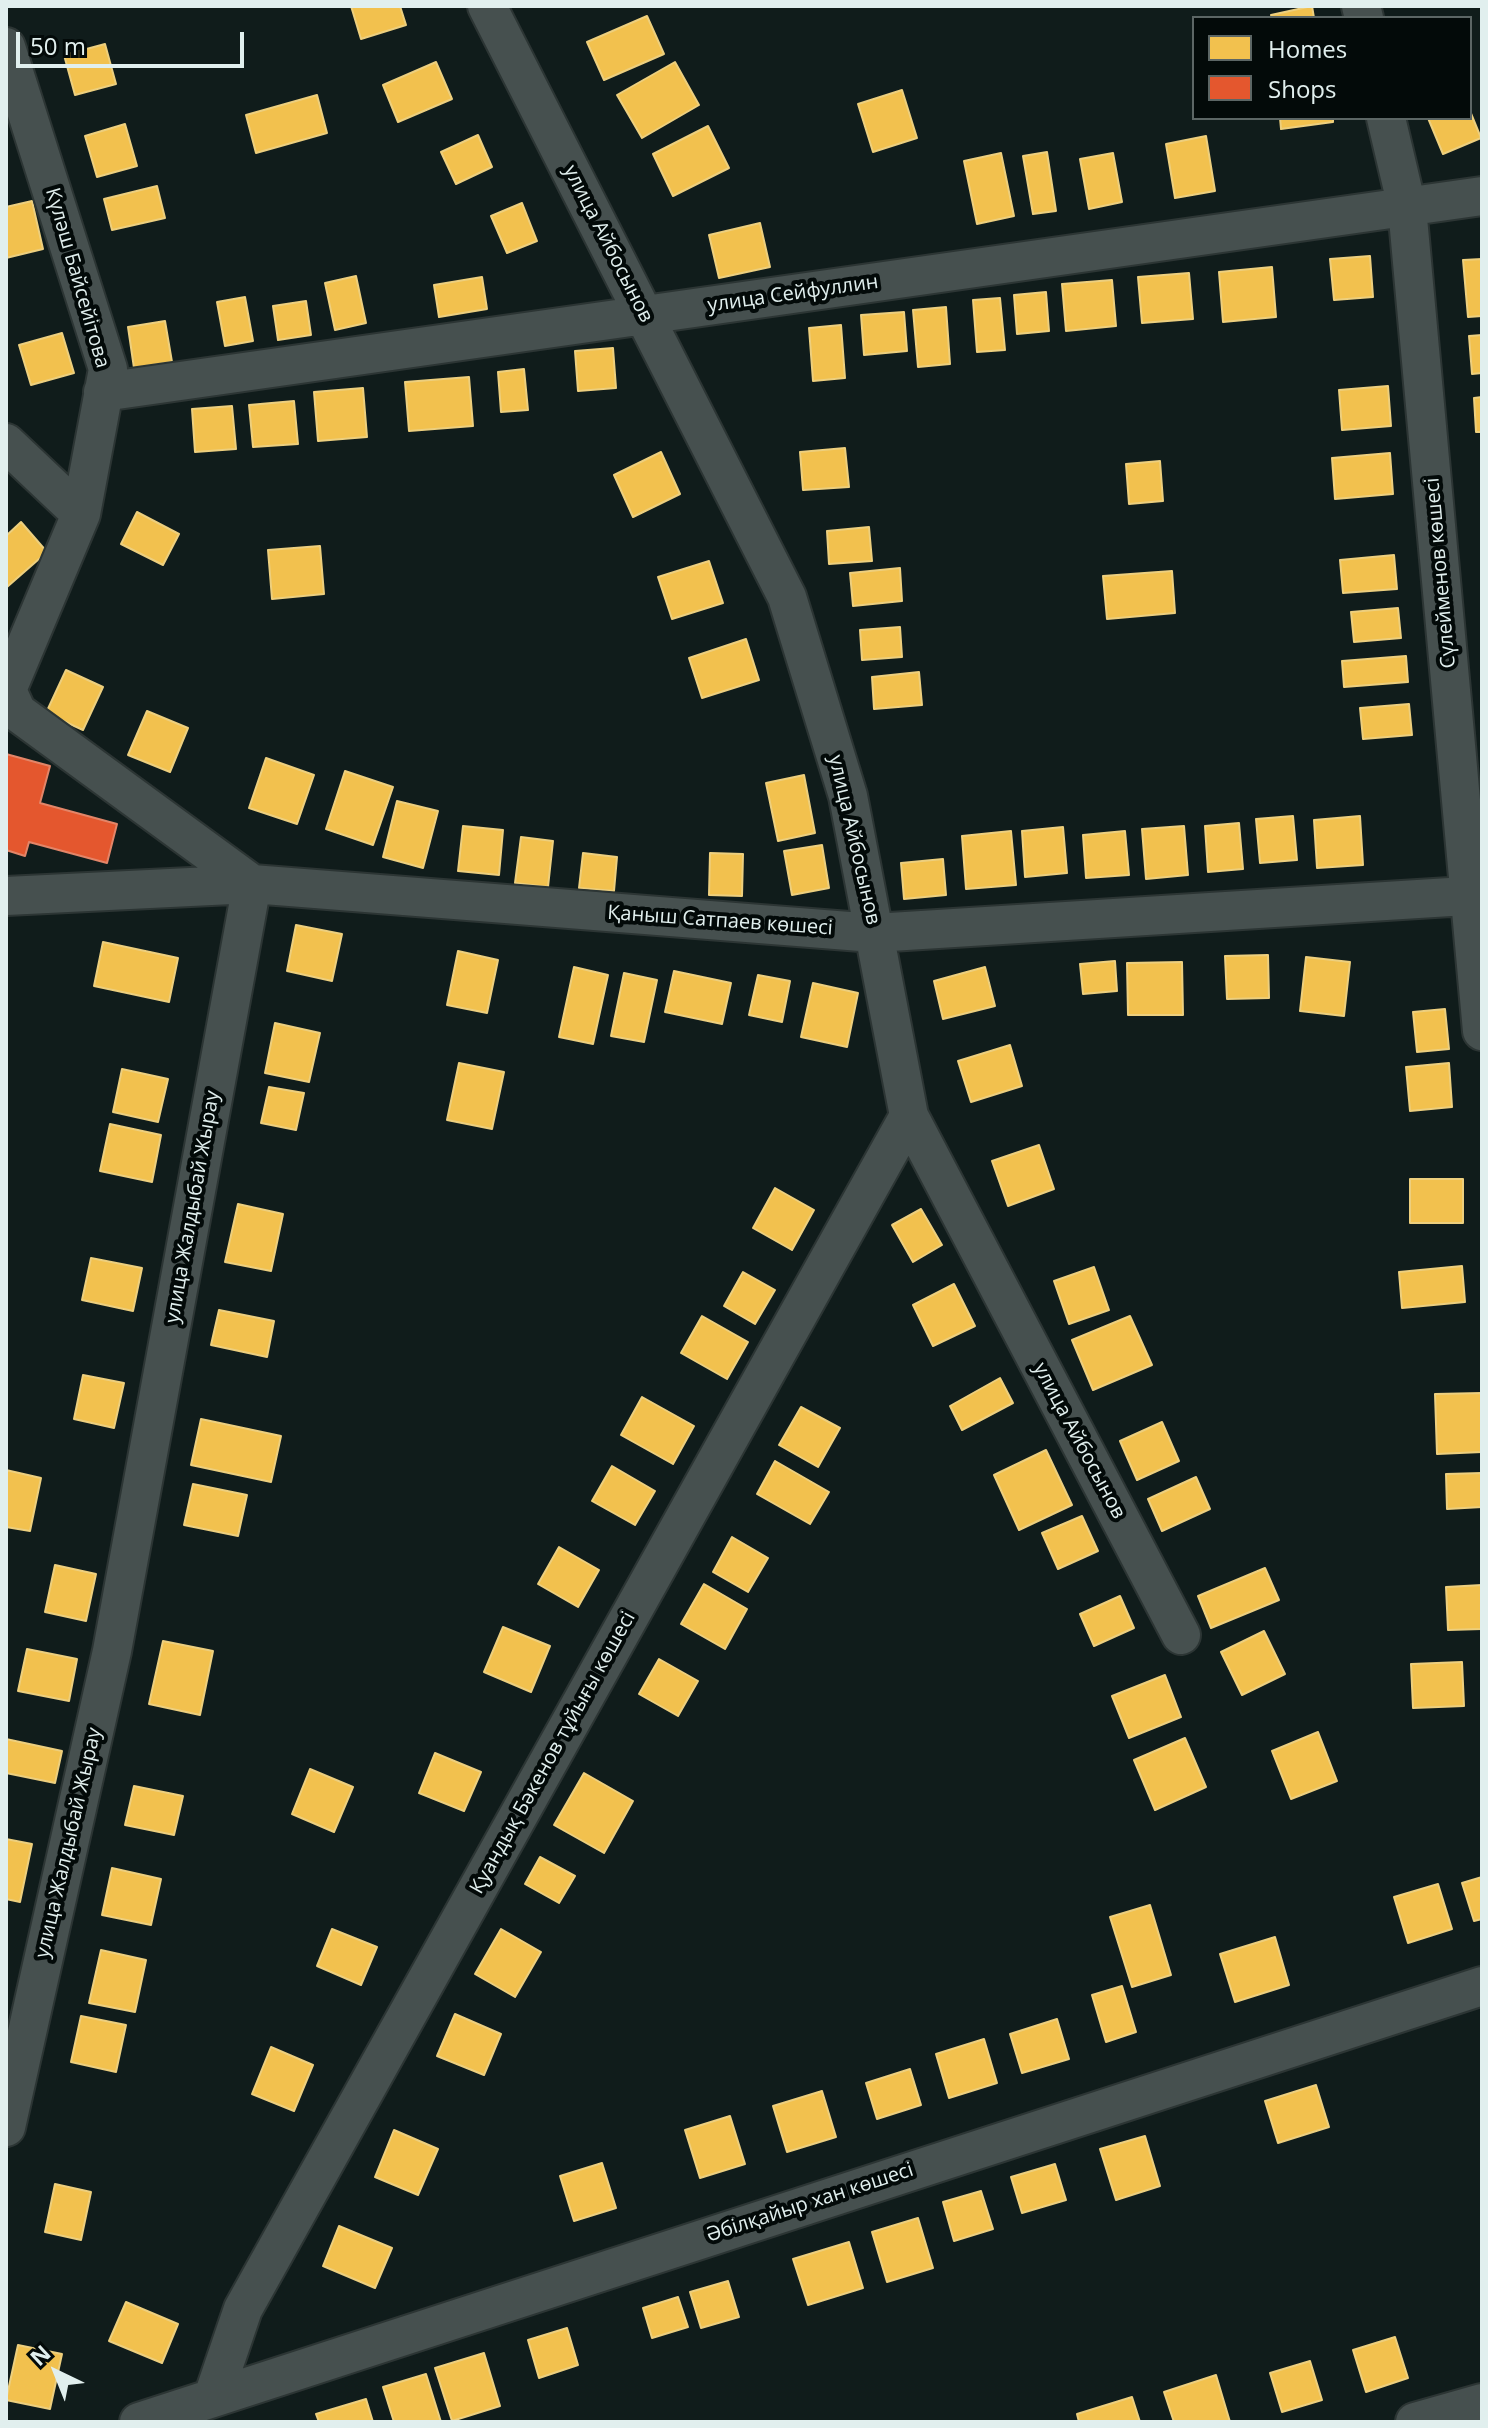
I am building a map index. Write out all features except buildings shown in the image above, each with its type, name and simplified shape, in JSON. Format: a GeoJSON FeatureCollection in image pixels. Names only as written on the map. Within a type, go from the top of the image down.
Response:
{"type":"FeatureCollection","features":[{"type":"Feature","properties":{"kind":"street","name":"улица Айбосынов"},"geometry":{"type":"LineString","coordinates":[[487,6],[787,597],[848,796],[909,1116],[1181,1635]]}},
{"type":"Feature","properties":{"kind":"street","name":"Күләш Байсейітова"},"geometry":{"type":"LineString","coordinates":[[6,47],[108,369],[81,514]]}},
{"type":"Feature","properties":{"kind":"street","name":"Сүлейменов көшесі"},"geometry":{"type":"LineString","coordinates":[[1386,120],[1407,207],[1476,895],[1482,1031]]}},
{"type":"Feature","properties":{"kind":"street","name":"улица Сейфуллин"},"geometry":{"type":"LineString","coordinates":[[103,392],[1482,196]]}},
{"type":"Feature","properties":{"kind":"street"},"geometry":{"type":"LineString","coordinates":[[6,443],[81,514],[7,690],[17,712],[252,884]]}},
{"type":"Feature","properties":{"kind":"street","name":"Қаныш Сатпаев көшесі"},"geometry":{"type":"LineString","coordinates":[[6,896],[252,884],[874,933],[1476,895]]}},
{"type":"Feature","properties":{"kind":"street","name":"улица Жалдыбай Жырау"},"geometry":{"type":"LineString","coordinates":[[6,2127],[112,1651],[252,884]]}},
{"type":"Feature","properties":{"kind":"street","name":"Қуандық Бәкенов тұйығы көшесі"},"geometry":{"type":"LineString","coordinates":[[213,2397],[243,2309],[909,1116]]}},
{"type":"Feature","properties":{"kind":"street","name":"Әбілқайыр хан көшесі"},"geometry":{"type":"LineString","coordinates":[[139,2422],[1482,1986]]}},
{"type":"Feature","properties":{"kind":"street"},"geometry":{"type":"LineString","coordinates":[[1415,2422],[1482,2403]]}}]}
